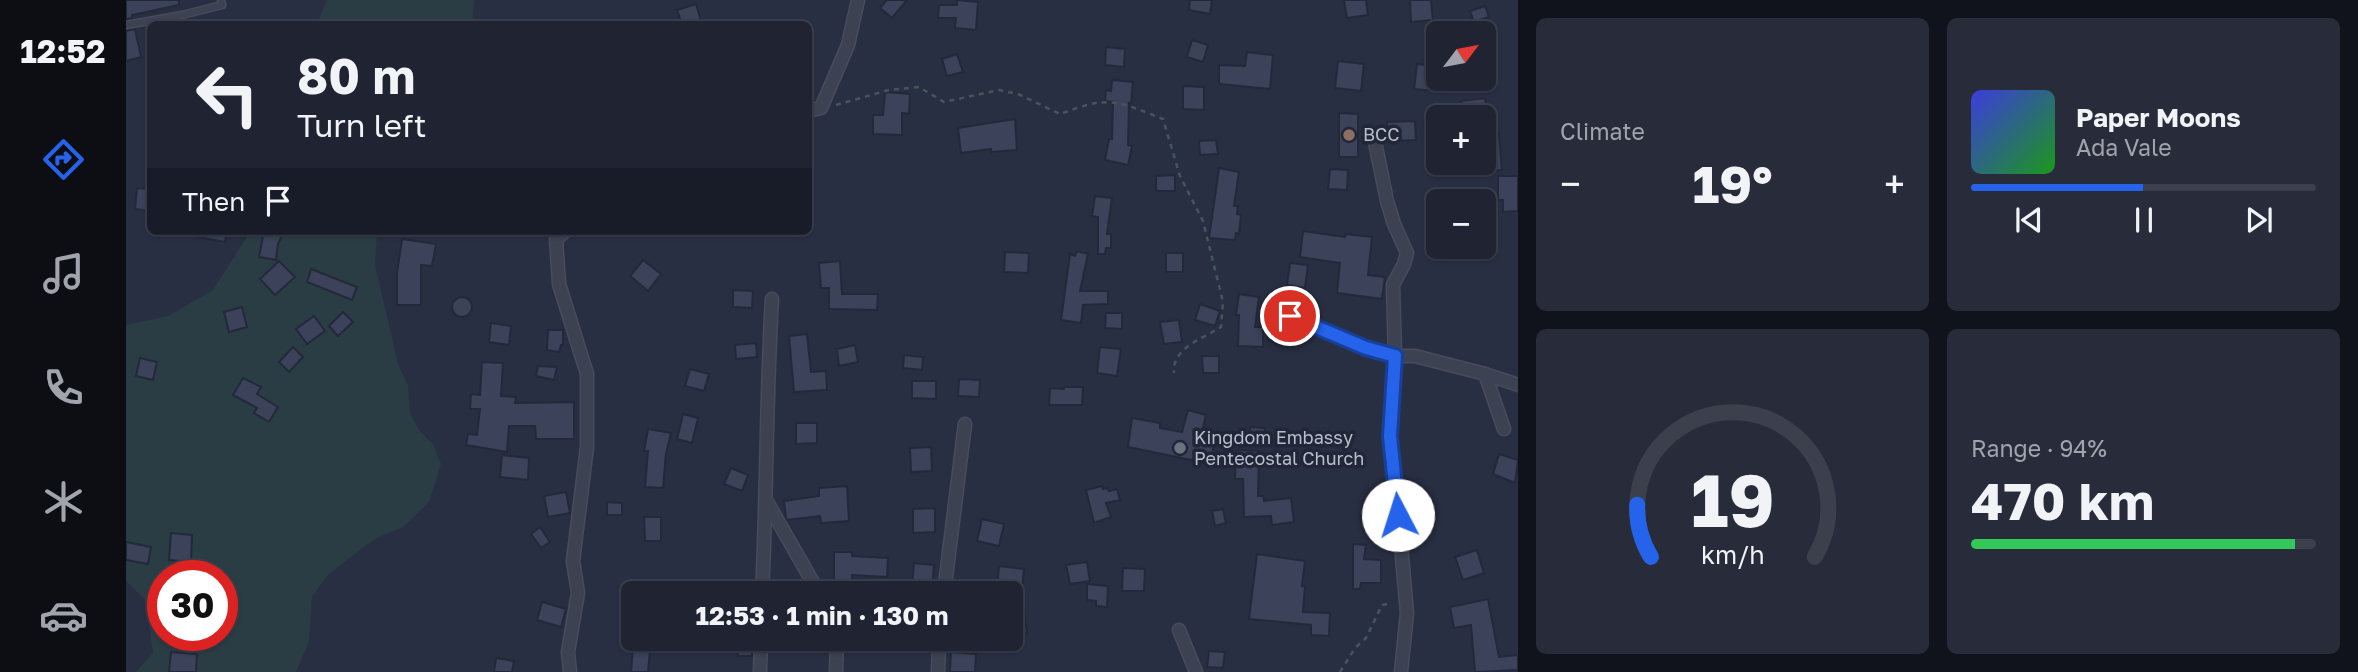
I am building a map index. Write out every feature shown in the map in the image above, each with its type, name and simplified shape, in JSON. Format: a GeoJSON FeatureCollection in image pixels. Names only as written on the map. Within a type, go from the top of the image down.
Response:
{"type":"FeatureCollection","features":[{"type":"Feature","properties":{"kind":"street"},"geometry":{"type":"LineString","coordinates":[[815,109],[848,45],[858,0]]}},
{"type":"Feature","properties":{"kind":"street"},"geometry":{"type":"LineString","coordinates":[[1375,142],[1387,201],[1407,253],[1392,285],[1395,356],[1390,436],[1407,613],[1402,672]]}},
{"type":"Feature","properties":{"kind":"street"},"geometry":{"type":"LineString","coordinates":[[561,235],[556,239],[559,284],[587,374],[587,447],[573,561],[578,593],[568,652],[570,672]]}},
{"type":"Feature","properties":{"kind":"street"},"geometry":{"type":"LineString","coordinates":[[763,581],[766,405],[772,299]]}},
{"type":"Feature","properties":{"kind":"street"},"geometry":{"type":"LineString","coordinates":[[1290,316],[1366,348],[1395,356],[1415,356],[1518,384]]}},
{"type":"Feature","properties":{"kind":"street"},"geometry":{"type":"LineString","coordinates":[[1485,374],[1504,429]]}},
{"type":"Feature","properties":{"kind":"street"},"geometry":{"type":"LineString","coordinates":[[945,581],[965,424]]}},
{"type":"Feature","properties":{"kind":"street"},"geometry":{"type":"LineString","coordinates":[[766,502],[812,581]]}},
{"type":"Feature","properties":{"kind":"street"},"geometry":{"type":"LineString","coordinates":[[1179,630],[1196,672]]}},
{"type":"Feature","properties":{"kind":"street"},"geometry":{"type":"LineString","coordinates":[[760,672],[761,651]]}},
{"type":"Feature","properties":{"kind":"street"},"geometry":{"type":"LineString","coordinates":[[836,651],[836,672]]}},
{"type":"Feature","properties":{"kind":"street"},"geometry":{"type":"LineString","coordinates":[[938,672],[939,651]]}},
{"type":"Feature","properties":{"kind":"lane"},"geometry":{"type":"LineString","coordinates":[[148,21],[222,5],[221,0]]}},
{"type":"Feature","properties":{"kind":"lane"},"geometry":{"type":"LineString","coordinates":[[126,25],[147,21]]}},
{"type":"Feature","properties":{"kind":"path"},"geometry":{"type":"LineString","coordinates":[[815,109],[889,90],[919,87],[944,102],[999,90],[1018,93],[1060,114],[1098,103],[1108,103],[1131,107],[1163,119],[1180,176],[1203,220],[1223,302],[1221,327],[1178,353],[1174,373]]}},
{"type":"Feature","properties":{"kind":"path"},"geometry":{"type":"LineString","coordinates":[[1340,672],[1355,648],[1366,638],[1382,605],[1390,602],[1407,613]]}},
{"type":"Feature","properties":{"kind":"shaded area"},"geometry":{"type":"Polygon","coordinates":[[[327,0],[474,0],[472,21],[318,21],[327,0]]]}},
{"type":"Feature","properties":{"kind":"shaded area"},"geometry":{"type":"Polygon","coordinates":[[[248,235],[377,235],[375,265],[398,364],[408,386],[410,413],[419,430],[433,444],[441,464],[429,502],[403,527],[376,538],[344,562],[328,575],[312,596],[309,641],[296,672],[136,672],[153,651],[238,651],[238,560],[147,560],[147,608],[146,601],[126,581],[126,325],[168,316],[213,290],[248,235]]]}},
{"type":"Feature","properties":{"kind":"building"},"geometry":{"type":"Polygon","coordinates":[[[126,0],[179,0],[179,5],[132,15],[132,18],[126,19],[126,0]]]}},
{"type":"Feature","properties":{"kind":"building"},"geometry":{"type":"Polygon","coordinates":[[[887,0],[907,0],[892,18],[880,8],[887,0]]]}},
{"type":"Feature","properties":{"kind":"building"},"geometry":{"type":"Polygon","coordinates":[[[957,0],[978,2],[976,30],[955,28],[956,18],[938,18],[939,5],[957,5],[957,0]]]}},
{"type":"Feature","properties":{"kind":"building"},"geometry":{"type":"Polygon","coordinates":[[[1190,0],[1212,0],[1210,14],[1189,10],[1190,0]]]}},
{"type":"Feature","properties":{"kind":"building"},"geometry":{"type":"Polygon","coordinates":[[[1344,0],[1366,0],[1368,15],[1347,18],[1344,0]]]}},
{"type":"Feature","properties":{"kind":"building"},"geometry":{"type":"Polygon","coordinates":[[[1410,0],[1431,0],[1433,20],[1411,22],[1410,0]]]}},
{"type":"Feature","properties":{"kind":"building"},"geometry":{"type":"Polygon","coordinates":[[[696,4],[701,21],[681,21],[677,10],[696,4]]]}},
{"type":"Feature","properties":{"kind":"building"},"geometry":{"type":"Polygon","coordinates":[[[1485,6],[1489,17],[1474,21],[1470,11],[1485,6]]]}},
{"type":"Feature","properties":{"kind":"building"},"geometry":{"type":"Polygon","coordinates":[[[135,29],[141,57],[126,61],[126,31],[135,29]]]}},
{"type":"Feature","properties":{"kind":"building"},"geometry":{"type":"Polygon","coordinates":[[[1192,40],[1208,45],[1203,62],[1187,57],[1192,40]]]}},
{"type":"Feature","properties":{"kind":"building"},"geometry":{"type":"Polygon","coordinates":[[[1106,47],[1125,49],[1124,67],[1105,65],[1106,47]]]}},
{"type":"Feature","properties":{"kind":"building"},"geometry":{"type":"Polygon","coordinates":[[[1247,52],[1273,55],[1270,89],[1219,84],[1219,65],[1245,66],[1247,52]]]}},
{"type":"Feature","properties":{"kind":"building"},"geometry":{"type":"Polygon","coordinates":[[[957,54],[963,72],[947,76],[942,59],[957,54]]]}},
{"type":"Feature","properties":{"kind":"building"},"geometry":{"type":"Polygon","coordinates":[[[1338,61],[1364,64],[1361,91],[1335,88],[1338,61]]]}},
{"type":"Feature","properties":{"kind":"building"},"geometry":{"type":"Polygon","coordinates":[[[1417,64],[1426,65],[1426,90],[1414,89],[1417,64]]]}},
{"type":"Feature","properties":{"kind":"building"},"geometry":{"type":"Polygon","coordinates":[[[1112,80],[1133,82],[1131,104],[1129,103],[1128,145],[1132,146],[1128,165],[1105,160],[1109,139],[1112,139],[1113,102],[1105,101],[1106,90],[1111,91],[1112,80]]]}},
{"type":"Feature","properties":{"kind":"building"},"geometry":{"type":"Polygon","coordinates":[[[1183,86],[1204,87],[1204,110],[1183,109],[1183,86]]]}},
{"type":"Feature","properties":{"kind":"building"},"geometry":{"type":"Polygon","coordinates":[[[885,92],[910,94],[909,114],[902,113],[902,135],[873,134],[873,115],[883,115],[885,92]]]}},
{"type":"Feature","properties":{"kind":"building"},"geometry":{"type":"Polygon","coordinates":[[[1485,98],[1486,105],[1462,105],[1461,101],[1485,98]]]}},
{"type":"Feature","properties":{"kind":"building","name":"BCC"},"geometry":{"type":"Polygon","coordinates":[[[1339,113],[1358,114],[1358,157],[1339,157],[1339,113]]]}},
{"type":"Feature","properties":{"kind":"building"},"geometry":{"type":"Polygon","coordinates":[[[1015,119],[1017,150],[991,152],[991,149],[961,153],[958,128],[1015,119]]]}},
{"type":"Feature","properties":{"kind":"building"},"geometry":{"type":"Polygon","coordinates":[[[1415,121],[1416,140],[1388,141],[1387,122],[1415,121]]]}},
{"type":"Feature","properties":{"kind":"building"},"geometry":{"type":"Polygon","coordinates":[[[1496,133],[1499,133],[1502,170],[1496,170],[1496,133]]]}},
{"type":"Feature","properties":{"kind":"building"},"geometry":{"type":"Polygon","coordinates":[[[1216,140],[1218,154],[1200,155],[1199,141],[1216,140]]]}},
{"type":"Feature","properties":{"kind":"building"},"geometry":{"type":"Polygon","coordinates":[[[1219,168],[1239,172],[1234,206],[1238,206],[1237,214],[1241,215],[1239,234],[1236,233],[1235,240],[1209,238],[1219,168]]]}},
{"type":"Feature","properties":{"kind":"building"},"geometry":{"type":"Polygon","coordinates":[[[1330,169],[1348,170],[1347,190],[1328,189],[1330,169]]]}},
{"type":"Feature","properties":{"kind":"building"},"geometry":{"type":"Polygon","coordinates":[[[1175,175],[1175,191],[1156,191],[1156,176],[1175,175]]]}},
{"type":"Feature","properties":{"kind":"building"},"geometry":{"type":"Polygon","coordinates":[[[1498,176],[1518,176],[1518,211],[1503,212],[1503,200],[1498,200],[1498,176]]]}},
{"type":"Feature","properties":{"kind":"building"},"geometry":{"type":"Polygon","coordinates":[[[137,188],[147,189],[147,211],[135,209],[137,188]]]}},
{"type":"Feature","properties":{"kind":"building"},"geometry":{"type":"Polygon","coordinates":[[[1095,196],[1112,198],[1107,234],[1111,234],[1111,248],[1106,248],[1105,254],[1098,254],[1098,217],[1092,216],[1095,196]]]}},
{"type":"Feature","properties":{"kind":"building"},"geometry":{"type":"Polygon","coordinates":[[[1303,231],[1345,237],[1346,234],[1372,237],[1368,275],[1385,277],[1382,299],[1337,293],[1340,263],[1300,257],[1303,231]]]}},
{"type":"Feature","properties":{"kind":"building"},"geometry":{"type":"Polygon","coordinates":[[[194,235],[226,235],[225,242],[194,235]]]}},
{"type":"Feature","properties":{"kind":"building"},"geometry":{"type":"Polygon","coordinates":[[[263,235],[282,235],[276,260],[259,257],[263,235]]]}},
{"type":"Feature","properties":{"kind":"building"},"geometry":{"type":"Polygon","coordinates":[[[402,239],[436,244],[432,266],[421,265],[421,305],[397,305],[397,273],[402,239]]]}},
{"type":"Feature","properties":{"kind":"building"},"geometry":{"type":"Polygon","coordinates":[[[1077,251],[1088,254],[1080,291],[1108,291],[1108,304],[1083,305],[1081,323],[1061,320],[1070,254],[1075,256],[1077,251]]]}},
{"type":"Feature","properties":{"kind":"building"},"geometry":{"type":"Polygon","coordinates":[[[1005,252],[1029,253],[1028,273],[1004,272],[1005,252]]]}},
{"type":"Feature","properties":{"kind":"building"},"geometry":{"type":"Polygon","coordinates":[[[1166,253],[1183,253],[1183,272],[1166,272],[1166,253]]]}},
{"type":"Feature","properties":{"kind":"building"},"geometry":{"type":"Polygon","coordinates":[[[643,260],[661,274],[648,291],[630,276],[643,260]]]}},
{"type":"Feature","properties":{"kind":"building"},"geometry":{"type":"Polygon","coordinates":[[[279,261],[295,277],[275,295],[260,279],[279,261]]]}},
{"type":"Feature","properties":{"kind":"building"},"geometry":{"type":"Polygon","coordinates":[[[840,261],[842,294],[878,294],[877,310],[829,309],[829,288],[821,288],[819,263],[840,261]]]}},
{"type":"Feature","properties":{"kind":"building"},"geometry":{"type":"Polygon","coordinates":[[[1290,263],[1308,265],[1305,288],[1287,285],[1290,263]]]}},
{"type":"Feature","properties":{"kind":"building"},"geometry":{"type":"Polygon","coordinates":[[[311,269],[357,287],[352,300],[307,282],[311,269]]]}},
{"type":"Feature","properties":{"kind":"building"},"geometry":{"type":"Polygon","coordinates":[[[733,290],[753,291],[752,308],[733,307],[733,290]]]}},
{"type":"Feature","properties":{"kind":"building"},"geometry":{"type":"Polygon","coordinates":[[[1239,294],[1259,297],[1255,327],[1263,327],[1263,347],[1238,346],[1239,315],[1236,315],[1239,294]]]}},
{"type":"Feature","properties":{"kind":"building"},"geometry":{"type":"Polygon","coordinates":[[[462,297],[469,300],[472,307],[469,314],[462,317],[455,314],[452,307],[455,300],[462,297]]]}},
{"type":"Feature","properties":{"kind":"building"},"geometry":{"type":"Polygon","coordinates":[[[1200,304],[1220,311],[1215,326],[1195,320],[1200,304]]]}},
{"type":"Feature","properties":{"kind":"building"},"geometry":{"type":"Polygon","coordinates":[[[242,307],[247,327],[229,332],[224,312],[242,307]]]}},
{"type":"Feature","properties":{"kind":"building"},"geometry":{"type":"Polygon","coordinates":[[[343,312],[353,322],[338,336],[329,326],[343,312]]]}},
{"type":"Feature","properties":{"kind":"building"},"geometry":{"type":"Polygon","coordinates":[[[1106,313],[1122,313],[1122,329],[1105,328],[1106,313]]]}},
{"type":"Feature","properties":{"kind":"building"},"geometry":{"type":"Polygon","coordinates":[[[314,316],[325,331],[307,344],[296,329],[314,316]]]}},
{"type":"Feature","properties":{"kind":"building"},"geometry":{"type":"Polygon","coordinates":[[[1179,320],[1182,342],[1164,344],[1160,322],[1179,320]]]}},
{"type":"Feature","properties":{"kind":"building"},"geometry":{"type":"Polygon","coordinates":[[[491,323],[511,326],[509,345],[489,342],[491,323]]]}},
{"type":"Feature","properties":{"kind":"building"},"geometry":{"type":"Polygon","coordinates":[[[548,330],[563,330],[563,345],[559,352],[547,350],[548,330]]]}},
{"type":"Feature","properties":{"kind":"building"},"geometry":{"type":"Polygon","coordinates":[[[807,334],[811,372],[826,371],[827,390],[794,392],[789,336],[807,334]]]}},
{"type":"Feature","properties":{"kind":"building"},"geometry":{"type":"Polygon","coordinates":[[[756,343],[757,357],[736,359],[735,345],[756,343]]]}},
{"type":"Feature","properties":{"kind":"building"},"geometry":{"type":"Polygon","coordinates":[[[855,345],[858,362],[839,366],[837,349],[855,345]]]}},
{"type":"Feature","properties":{"kind":"building"},"geometry":{"type":"Polygon","coordinates":[[[293,347],[303,357],[289,372],[279,362],[293,347]]]}},
{"type":"Feature","properties":{"kind":"building"},"geometry":{"type":"Polygon","coordinates":[[[1100,347],[1121,349],[1117,376],[1097,373],[1100,347]]]}},
{"type":"Feature","properties":{"kind":"building"},"geometry":{"type":"Polygon","coordinates":[[[904,355],[923,357],[922,370],[903,368],[904,355]]]}},
{"type":"Feature","properties":{"kind":"building"},"geometry":{"type":"Polygon","coordinates":[[[1202,356],[1219,356],[1219,373],[1203,373],[1202,356]]]}},
{"type":"Feature","properties":{"kind":"building"},"geometry":{"type":"Polygon","coordinates":[[[140,358],[157,362],[153,380],[136,376],[140,358]]]}},
{"type":"Feature","properties":{"kind":"building"},"geometry":{"type":"Polygon","coordinates":[[[482,362],[503,363],[501,396],[516,397],[515,403],[574,402],[574,439],[536,439],[535,426],[509,426],[507,452],[466,445],[468,434],[477,435],[480,409],[470,409],[471,394],[480,395],[482,362]]]}},
{"type":"Feature","properties":{"kind":"building"},"geometry":{"type":"Polygon","coordinates":[[[538,366],[557,367],[554,380],[536,376],[538,366]]]}},
{"type":"Feature","properties":{"kind":"building"},"geometry":{"type":"Polygon","coordinates":[[[690,369],[709,374],[704,391],[685,386],[690,369]]]}},
{"type":"Feature","properties":{"kind":"building"},"geometry":{"type":"Polygon","coordinates":[[[243,378],[261,387],[257,394],[278,407],[269,422],[254,413],[257,408],[233,395],[243,378]]]}},
{"type":"Feature","properties":{"kind":"building"},"geometry":{"type":"Polygon","coordinates":[[[959,379],[980,380],[979,397],[958,396],[959,379]]]}},
{"type":"Feature","properties":{"kind":"building"},"geometry":{"type":"Polygon","coordinates":[[[912,381],[936,381],[936,399],[912,398],[912,381]]]}},
{"type":"Feature","properties":{"kind":"building"},"geometry":{"type":"Polygon","coordinates":[[[1083,387],[1082,405],[1049,405],[1050,388],[1083,387]]]}},
{"type":"Feature","properties":{"kind":"building"},"geometry":{"type":"Polygon","coordinates":[[[1188,410],[1206,415],[1200,440],[1214,442],[1211,464],[1128,447],[1132,418],[1160,423],[1160,428],[1182,432],[1188,410]]]}},
{"type":"Feature","properties":{"kind":"building"},"geometry":{"type":"Polygon","coordinates":[[[683,414],[698,418],[692,443],[677,439],[683,414]]]}},
{"type":"Feature","properties":{"kind":"building"},"geometry":{"type":"Polygon","coordinates":[[[796,423],[817,423],[817,443],[796,444],[796,423]]]}},
{"type":"Feature","properties":{"kind":"building"},"geometry":{"type":"Polygon","coordinates":[[[1250,427],[1265,428],[1264,444],[1250,444],[1250,427]]]}},
{"type":"Feature","properties":{"kind":"building"},"geometry":{"type":"Polygon","coordinates":[[[648,429],[671,433],[663,488],[645,487],[648,451],[644,451],[648,429]]]}},
{"type":"Feature","properties":{"kind":"building"},"geometry":{"type":"Polygon","coordinates":[[[931,447],[932,471],[911,472],[910,448],[931,447]]]}},
{"type":"Feature","properties":{"kind":"building"},"geometry":{"type":"Polygon","coordinates":[[[1236,450],[1259,451],[1258,496],[1263,496],[1264,501],[1291,498],[1294,522],[1272,525],[1271,516],[1244,517],[1243,479],[1235,479],[1236,450]]]}},
{"type":"Feature","properties":{"kind":"building"},"geometry":{"type":"Polygon","coordinates":[[[1499,454],[1518,460],[1515,483],[1493,474],[1499,454]]]}},
{"type":"Feature","properties":{"kind":"building"},"geometry":{"type":"Polygon","coordinates":[[[502,455],[529,458],[528,480],[500,477],[502,455]]]}},
{"type":"Feature","properties":{"kind":"building"},"geometry":{"type":"Polygon","coordinates":[[[731,468],[748,475],[742,491],[724,484],[731,468]]]}},
{"type":"Feature","properties":{"kind":"building"},"geometry":{"type":"Polygon","coordinates":[[[847,486],[849,521],[821,523],[820,516],[787,520],[784,501],[819,496],[819,488],[847,486]]]}},
{"type":"Feature","properties":{"kind":"building"},"geometry":{"type":"Polygon","coordinates":[[[1102,486],[1109,491],[1117,489],[1120,500],[1106,503],[1111,517],[1094,523],[1086,490],[1102,486]]]}},
{"type":"Feature","properties":{"kind":"building"},"geometry":{"type":"Polygon","coordinates":[[[566,492],[570,513],[548,517],[544,496],[566,492]]]}},
{"type":"Feature","properties":{"kind":"building"},"geometry":{"type":"Polygon","coordinates":[[[607,502],[622,503],[622,515],[607,515],[607,502]]]}},
{"type":"Feature","properties":{"kind":"building"},"geometry":{"type":"Polygon","coordinates":[[[935,508],[935,532],[913,533],[913,509],[935,508]]]}},
{"type":"Feature","properties":{"kind":"building"},"geometry":{"type":"Polygon","coordinates":[[[1223,509],[1226,523],[1215,526],[1212,511],[1223,509]]]}},
{"type":"Feature","properties":{"kind":"building"},"geometry":{"type":"Polygon","coordinates":[[[644,517],[661,517],[661,541],[645,541],[644,517]]]}},
{"type":"Feature","properties":{"kind":"building"},"geometry":{"type":"Polygon","coordinates":[[[982,519],[1004,524],[999,546],[977,541],[982,519]]]}},
{"type":"Feature","properties":{"kind":"building"},"geometry":{"type":"Polygon","coordinates":[[[540,527],[550,542],[541,548],[531,534],[540,527]]]}},
{"type":"Feature","properties":{"kind":"building"},"geometry":{"type":"Polygon","coordinates":[[[171,533],[192,535],[191,560],[169,560],[171,533]]]}},
{"type":"Feature","properties":{"kind":"building"},"geometry":{"type":"Polygon","coordinates":[[[126,542],[151,547],[147,564],[126,560],[126,542]]]}},
{"type":"Feature","properties":{"kind":"building"},"geometry":{"type":"Polygon","coordinates":[[[1353,544],[1366,545],[1364,559],[1381,560],[1381,583],[1361,583],[1360,589],[1353,589],[1353,544]]]}},
{"type":"Feature","properties":{"kind":"building"},"geometry":{"type":"Polygon","coordinates":[[[1477,550],[1484,573],[1463,580],[1455,557],[1477,550]]]}},
{"type":"Feature","properties":{"kind":"building"},"geometry":{"type":"Polygon","coordinates":[[[834,552],[888,558],[887,577],[852,575],[852,581],[834,581],[834,552]]]}},
{"type":"Feature","properties":{"kind":"building"},"geometry":{"type":"Polygon","coordinates":[[[1257,554],[1305,561],[1303,612],[1330,613],[1329,636],[1311,635],[1311,625],[1249,619],[1257,554]]]}},
{"type":"Feature","properties":{"kind":"building"},"geometry":{"type":"Polygon","coordinates":[[[1087,562],[1090,581],[1070,584],[1066,565],[1087,562]]]}},
{"type":"Feature","properties":{"kind":"building"},"geometry":{"type":"Polygon","coordinates":[[[914,563],[934,565],[933,581],[912,581],[914,563]]]}},
{"type":"Feature","properties":{"kind":"building"},"geometry":{"type":"Polygon","coordinates":[[[999,566],[1024,569],[1023,581],[998,581],[999,566]]]}},
{"type":"Feature","properties":{"kind":"building"},"geometry":{"type":"Polygon","coordinates":[[[1123,568],[1145,569],[1144,591],[1122,591],[1123,568]]]}},
{"type":"Feature","properties":{"kind":"building"},"geometry":{"type":"Polygon","coordinates":[[[1087,584],[1108,586],[1107,607],[1096,606],[1096,601],[1087,600],[1087,584]]]}},
{"type":"Feature","properties":{"kind":"building"},"geometry":{"type":"Polygon","coordinates":[[[1488,599],[1499,657],[1518,655],[1518,670],[1475,672],[1471,625],[1454,628],[1450,607],[1488,599]]]}},
{"type":"Feature","properties":{"kind":"building"},"geometry":{"type":"Polygon","coordinates":[[[542,602],[566,609],[561,627],[537,620],[542,602]]]}},
{"type":"Feature","properties":{"kind":"building"},"geometry":{"type":"Polygon","coordinates":[[[1023,613],[1027,633],[1023,634],[1023,613]]]}},
{"type":"Feature","properties":{"kind":"building"},"geometry":{"type":"Polygon","coordinates":[[[633,651],[650,651],[648,672],[631,672],[633,651]]]}},
{"type":"Feature","properties":{"kind":"building"},"geometry":{"type":"Polygon","coordinates":[[[738,651],[752,651],[752,656],[738,656],[738,651]]]}},
{"type":"Feature","properties":{"kind":"building"},"geometry":{"type":"Polygon","coordinates":[[[1209,651],[1225,652],[1223,668],[1207,667],[1209,651]]]}},
{"type":"Feature","properties":{"kind":"building"},"geometry":{"type":"Polygon","coordinates":[[[171,652],[197,654],[196,672],[169,672],[171,652]]]}},
{"type":"Feature","properties":{"kind":"building"},"geometry":{"type":"Polygon","coordinates":[[[951,652],[976,654],[975,672],[950,672],[951,652]]]}},
{"type":"Feature","properties":{"kind":"building"},"geometry":{"type":"Polygon","coordinates":[[[496,658],[514,661],[512,672],[494,672],[496,658]]]}},
{"type":"Feature","properties":{"kind":"place","name":"BCC"},"geometry":{"type":"Point","coordinates":[1349,135]}},
{"type":"Feature","properties":{"kind":"place","name":"Kingdom Embassy Pentecostal Church"},"geometry":{"type":"Point","coordinates":[1180,448]}},
{"type":"Feature","properties":{"kind":"route"},"geometry":{"type":"LineString","coordinates":[[1290,316],[1366,348],[1395,356],[1390,436],[1398,515]]}}]}
